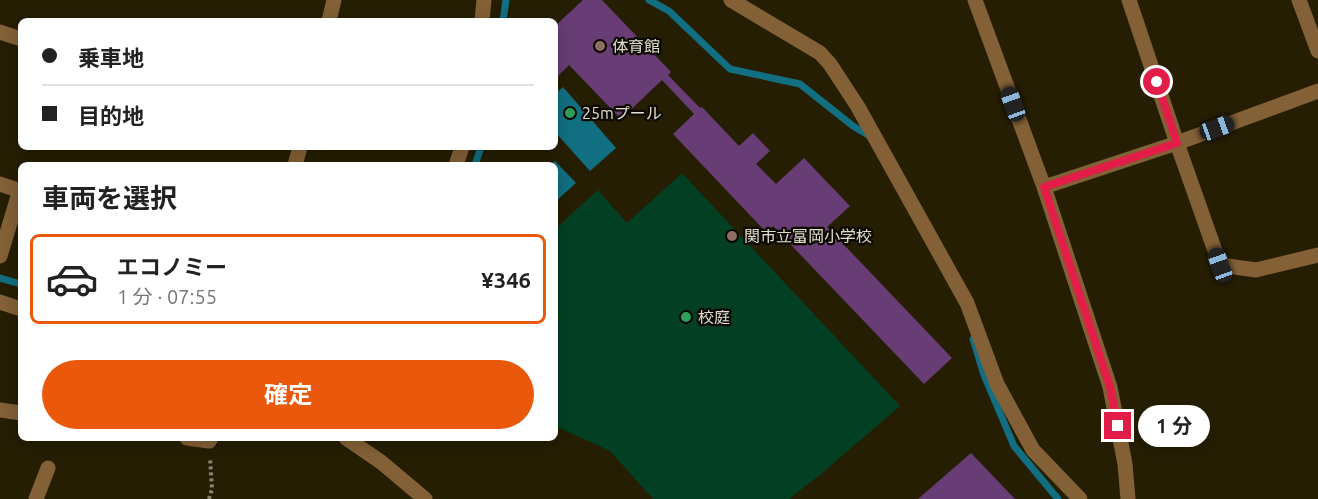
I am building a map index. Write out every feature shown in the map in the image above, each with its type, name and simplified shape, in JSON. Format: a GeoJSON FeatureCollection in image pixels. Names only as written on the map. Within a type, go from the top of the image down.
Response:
{"type":"FeatureCollection","features":[{"type":"Feature","properties":{"kind":"street"},"geometry":{"type":"LineString","coordinates":[[330,18],[334,0]]}},
{"type":"Feature","properties":{"kind":"street"},"geometry":{"type":"LineString","coordinates":[[482,18],[484,0]]}},
{"type":"Feature","properties":{"kind":"street"},"geometry":{"type":"LineString","coordinates":[[731,0],[820,52],[830,64],[858,106],[967,303],[997,384],[1033,450],[1080,499]]}},
{"type":"Feature","properties":{"kind":"street"},"geometry":{"type":"LineString","coordinates":[[975,0],[1044,187],[1110,387],[1125,464],[1128,499]]}},
{"type":"Feature","properties":{"kind":"street"},"geometry":{"type":"LineString","coordinates":[[1129,0],[1220,265],[1256,270],[1318,255]]}},
{"type":"Feature","properties":{"kind":"street"},"geometry":{"type":"LineString","coordinates":[[1299,0],[1318,51]]}},
{"type":"Feature","properties":{"kind":"street"},"geometry":{"type":"LineString","coordinates":[[0,32],[18,38]]}},
{"type":"Feature","properties":{"kind":"street"},"geometry":{"type":"LineString","coordinates":[[1044,187],[1177,143],[1318,92]]}},
{"type":"Feature","properties":{"kind":"street"},"geometry":{"type":"LineString","coordinates":[[0,184],[18,190]]}},
{"type":"Feature","properties":{"kind":"street"},"geometry":{"type":"LineString","coordinates":[[0,256],[18,198]]}},
{"type":"Feature","properties":{"kind":"street"},"geometry":{"type":"LineString","coordinates":[[0,302],[18,308]]}},
{"type":"Feature","properties":{"kind":"street"},"geometry":{"type":"LineString","coordinates":[[0,410],[18,413]]}},
{"type":"Feature","properties":{"kind":"street"},"geometry":{"type":"LineString","coordinates":[[350,441],[381,462],[425,499]]}},
{"type":"Feature","properties":{"kind":"street"},"geometry":{"type":"LineString","coordinates":[[36,499],[48,468]]}},
{"type":"Feature","properties":{"kind":"path"},"geometry":{"type":"LineString","coordinates":[[209,499],[212,489],[210,441]]}},
{"type":"Feature","properties":{"kind":"green space","name":"校庭"},"geometry":{"type":"Polygon","coordinates":[[[682,173],[900,406],[789,499],[653,499],[610,451],[558,427],[558,226],[598,190],[627,223],[682,173]]]}},
{"type":"Feature","properties":{"kind":"water","name":"25mプール"},"geometry":{"type":"Polygon","coordinates":[[[563,87],[616,148],[590,171],[558,135],[558,91],[563,87]]]}},
{"type":"Feature","properties":{"kind":"water"},"geometry":{"type":"Polygon","coordinates":[[[558,164],[576,183],[558,199],[558,164]]]}},
{"type":"Feature","properties":{"kind":"building"},"geometry":{"type":"Polygon","coordinates":[[[583,0],[602,0],[671,72],[668,75],[739,146],[753,133],[770,151],[756,164],[776,184],[804,158],[850,206],[827,227],[952,358],[924,384],[773,226],[766,232],[673,134],[694,114],[662,80],[621,119],[569,65],[558,76],[558,23],[583,0]]]}},
{"type":"Feature","properties":{"kind":"building"},"geometry":{"type":"Polygon","coordinates":[[[971,453],[1015,499],[918,499],[971,453]]]}},
{"type":"Feature","properties":{"kind":"waterway"},"geometry":{"type":"LineString","coordinates":[[503,18],[506,0]]}},
{"type":"Feature","properties":{"kind":"waterway"},"geometry":{"type":"LineString","coordinates":[[649,0],[669,11],[730,69],[800,84],[868,135]]}},
{"type":"Feature","properties":{"kind":"waterway"},"geometry":{"type":"LineString","coordinates":[[476,162],[480,150]]}},
{"type":"Feature","properties":{"kind":"waterway"},"geometry":{"type":"LineString","coordinates":[[0,278],[18,283]]}},
{"type":"Feature","properties":{"kind":"waterway"},"geometry":{"type":"LineString","coordinates":[[973,339],[984,375],[1014,446],[1058,499]]}},
{"type":"Feature","properties":{"kind":"place","name":"体育館"},"geometry":{"type":"Point","coordinates":[600,46]}},
{"type":"Feature","properties":{"kind":"place","name":"25mプール"},"geometry":{"type":"Point","coordinates":[570,113]}},
{"type":"Feature","properties":{"kind":"place","name":"関市立富岡小学校"},"geometry":{"type":"Point","coordinates":[732,236]}},
{"type":"Feature","properties":{"kind":"place","name":"校庭"},"geometry":{"type":"Point","coordinates":[686,317]}},
{"type":"Feature","properties":{"kind":"route"},"geometry":{"type":"LineString","coordinates":[[1118,426],[1110,387],[1044,187],[1177,143],[1157,82]]}}]}
